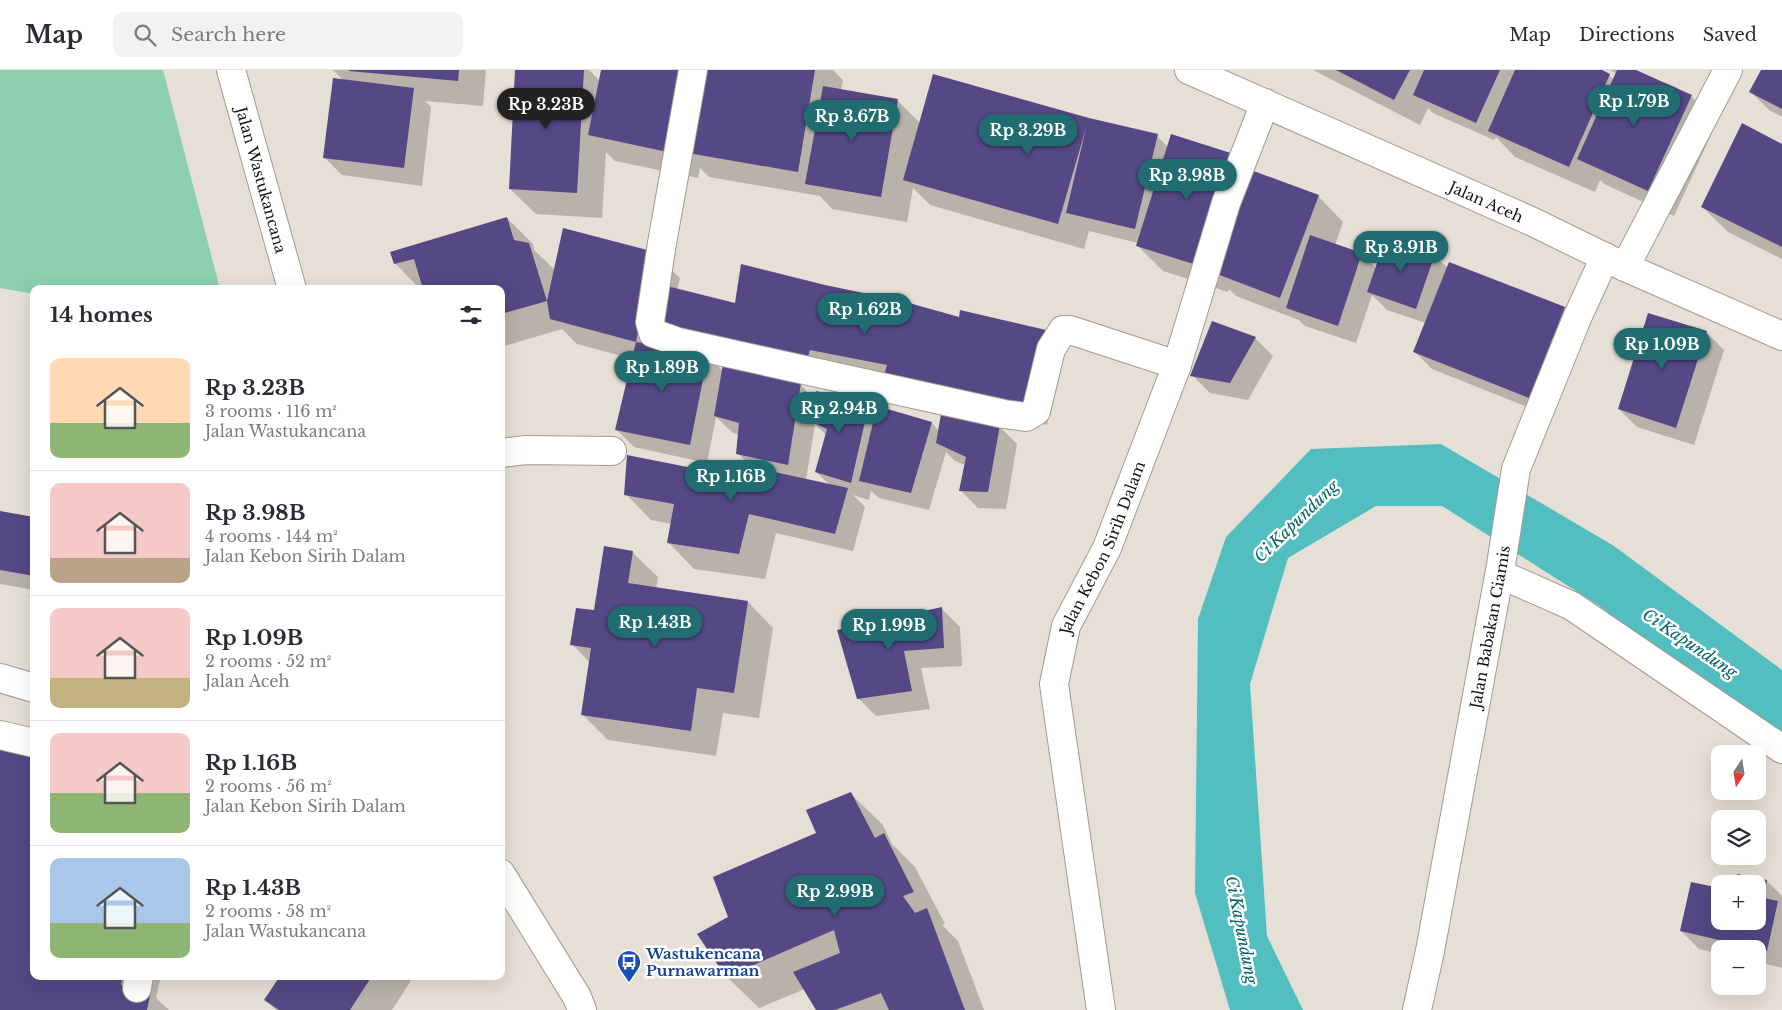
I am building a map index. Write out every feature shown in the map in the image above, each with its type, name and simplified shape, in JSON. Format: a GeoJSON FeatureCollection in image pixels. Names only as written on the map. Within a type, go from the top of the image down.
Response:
{"type":"FeatureCollection","features":[{"type":"Feature","properties":{"kind":"street"},"geometry":{"type":"LineString","coordinates":[[693,70],[650,322],[653,334],[687,344],[1004,414],[1026,417],[1036,411],[1051,349],[1063,330],[1070,330],[1177,365]]}},
{"type":"Feature","properties":{"kind":"street","name":"Jalan Aceh"},"geometry":{"type":"LineString","coordinates":[[1190,70],[1533,222],[1615,262],[1782,336]]}},
{"type":"Feature","properties":{"kind":"street","name":"Jalan Babakan Ciamis"},"geometry":{"type":"LineString","coordinates":[[1417,1010],[1432,941],[1501,570],[1516,469],[1577,318],[1615,262],[1728,70]]}},
{"type":"Feature","properties":{"kind":"street","name":"Jalan Wastukancana"},"geometry":{"type":"LineString","coordinates":[[238,77],[291,285]]}},
{"type":"Feature","properties":{"kind":"street","name":"Jalan Kebon Sirih Dalam"},"geometry":{"type":"LineString","coordinates":[[1101,1010],[1054,684],[1066,626],[1107,548],[1177,365],[1226,203],[1265,103]]}},
{"type":"Feature","properties":{"kind":"street"},"geometry":{"type":"LineString","coordinates":[[505,453],[526,450],[612,451]]}},
{"type":"Feature","properties":{"kind":"street"},"geometry":{"type":"LineString","coordinates":[[1501,570],[1572,606],[1782,749]]}},
{"type":"Feature","properties":{"kind":"street"},"geometry":{"type":"LineString","coordinates":[[0,678],[30,687]]}},
{"type":"Feature","properties":{"kind":"street"},"geometry":{"type":"LineString","coordinates":[[0,735],[30,742]]}},
{"type":"Feature","properties":{"kind":"street"},"geometry":{"type":"LineString","coordinates":[[505,880],[577,997],[582,1010]]}},
{"type":"Feature","properties":{"kind":"green space"},"geometry":{"type":"Polygon","coordinates":[[[0,70],[163,70],[219,285],[30,285],[30,293],[0,288],[0,70]]]}},
{"type":"Feature","properties":{"kind":"water","name":"Ci Kapundung"},"geometry":{"type":"Polygon","coordinates":[[[1441,444],[1614,546],[1782,670],[1782,743],[1598,605],[1442,506],[1376,506],[1288,558],[1250,684],[1267,936],[1303,1010],[1230,1010],[1195,893],[1198,619],[1226,537],[1311,449],[1441,444]]]}},
{"type":"Feature","properties":{"kind":"building"},"geometry":{"type":"Polygon","coordinates":[[[349,70],[459,70],[458,81],[349,70]]]}},
{"type":"Feature","properties":{"kind":"building"},"geometry":{"type":"Polygon","coordinates":[[[515,70],[584,70],[577,193],[509,189],[515,70]]]}},
{"type":"Feature","properties":{"kind":"building"},"geometry":{"type":"Polygon","coordinates":[[[601,70],[689,70],[672,153],[588,135],[601,70]]]}},
{"type":"Feature","properties":{"kind":"building"},"geometry":{"type":"Polygon","coordinates":[[[696,70],[815,70],[798,172],[682,152],[696,70]]]}},
{"type":"Feature","properties":{"kind":"building"},"geometry":{"type":"Polygon","coordinates":[[[1336,70],[1410,70],[1394,100],[1336,70]]]}},
{"type":"Feature","properties":{"kind":"building"},"geometry":{"type":"Polygon","coordinates":[[[1424,70],[1500,70],[1476,123],[1413,95],[1424,70]]]}},
{"type":"Feature","properties":{"kind":"building"},"geometry":{"type":"Polygon","coordinates":[[[1515,70],[1602,70],[1610,74],[1569,167],[1488,131],[1515,70]]]}},
{"type":"Feature","properties":{"kind":"building"},"geometry":{"type":"Polygon","coordinates":[[[1617,70],[1636,70],[1692,95],[1648,191],[1577,159],[1617,70]]]}},
{"type":"Feature","properties":{"kind":"building"},"geometry":{"type":"Polygon","coordinates":[[[1761,70],[1782,70],[1782,109],[1749,92],[1761,70]]]}},
{"type":"Feature","properties":{"kind":"building"},"geometry":{"type":"Polygon","coordinates":[[[933,74],[1089,118],[1158,134],[1135,229],[1066,213],[1086,128],[1058,224],[903,180],[933,74]]]}},
{"type":"Feature","properties":{"kind":"building"},"geometry":{"type":"Polygon","coordinates":[[[333,78],[414,88],[404,168],[323,158],[333,78]]]}},
{"type":"Feature","properties":{"kind":"building"},"geometry":{"type":"Polygon","coordinates":[[[823,86],[898,99],[881,197],[805,184],[823,86]]]}},
{"type":"Feature","properties":{"kind":"building"},"geometry":{"type":"Polygon","coordinates":[[[1742,123],[1782,144],[1782,247],[1701,207],[1742,123]]]}},
{"type":"Feature","properties":{"kind":"building"},"geometry":{"type":"Polygon","coordinates":[[[1171,134],[1237,155],[1203,267],[1136,246],[1171,134]]]}},
{"type":"Feature","properties":{"kind":"building"},"geometry":{"type":"Polygon","coordinates":[[[1248,169],[1319,195],[1280,298],[1209,271],[1248,169]]]}},
{"type":"Feature","properties":{"kind":"building"},"geometry":{"type":"Polygon","coordinates":[[[507,217],[514,240],[529,243],[547,301],[505,313],[505,285],[422,285],[414,259],[394,264],[390,252],[507,217]]]}},
{"type":"Feature","properties":{"kind":"building"},"geometry":{"type":"Polygon","coordinates":[[[563,228],[655,252],[636,342],[550,319],[547,301],[563,228]]]}},
{"type":"Feature","properties":{"kind":"building"},"geometry":{"type":"Polygon","coordinates":[[[1310,235],[1362,253],[1338,326],[1286,308],[1310,235]]]}},
{"type":"Feature","properties":{"kind":"building"},"geometry":{"type":"Polygon","coordinates":[[[1386,237],[1435,254],[1416,309],[1367,292],[1386,237]]]}},
{"type":"Feature","properties":{"kind":"building"},"geometry":{"type":"Polygon","coordinates":[[[1449,262],[1565,307],[1529,398],[1413,352],[1449,262]]]}},
{"type":"Feature","properties":{"kind":"building"},"geometry":{"type":"Polygon","coordinates":[[[741,264],[825,285],[902,301],[959,317],[960,310],[1046,330],[1030,407],[882,382],[887,365],[810,350],[806,364],[657,330],[667,286],[735,303],[741,264]]]}},
{"type":"Feature","properties":{"kind":"building"},"geometry":{"type":"Polygon","coordinates":[[[1648,313],[1707,331],[1676,428],[1618,409],[1648,313]]]}},
{"type":"Feature","properties":{"kind":"building"},"geometry":{"type":"Polygon","coordinates":[[[1212,321],[1256,337],[1230,383],[1190,376],[1212,321]]]}},
{"type":"Feature","properties":{"kind":"building"},"geometry":{"type":"Polygon","coordinates":[[[636,342],[708,354],[690,445],[615,430],[636,342]]]}},
{"type":"Feature","properties":{"kind":"building"},"geometry":{"type":"Polygon","coordinates":[[[723,364],[801,383],[788,465],[736,454],[739,423],[714,416],[723,364]]]}},
{"type":"Feature","properties":{"kind":"building"},"geometry":{"type":"Polygon","coordinates":[[[816,391],[869,404],[851,483],[815,472],[827,429],[810,421],[816,391]]]}},
{"type":"Feature","properties":{"kind":"building"},"geometry":{"type":"Polygon","coordinates":[[[877,406],[932,422],[911,493],[859,481],[877,406]]]}},
{"type":"Feature","properties":{"kind":"building"},"geometry":{"type":"Polygon","coordinates":[[[941,414],[1000,425],[988,492],[959,491],[966,457],[936,443],[941,414]]]}},
{"type":"Feature","properties":{"kind":"building"},"geometry":{"type":"Polygon","coordinates":[[[627,455],[758,481],[761,469],[848,488],[835,534],[749,514],[739,554],[667,543],[674,504],[624,495],[627,455]]]}},
{"type":"Feature","properties":{"kind":"building"},"geometry":{"type":"Polygon","coordinates":[[[0,511],[30,516],[30,575],[0,570],[0,511]]]}},
{"type":"Feature","properties":{"kind":"building"},"geometry":{"type":"Polygon","coordinates":[[[604,546],[633,551],[628,583],[748,601],[734,693],[697,688],[691,731],[581,715],[591,648],[570,645],[576,608],[594,610],[604,546]]]}},
{"type":"Feature","properties":{"kind":"building"},"geometry":{"type":"Polygon","coordinates":[[[942,607],[944,648],[904,651],[912,691],[857,699],[837,630],[942,607]]]}},
{"type":"Feature","properties":{"kind":"building"},"geometry":{"type":"Polygon","coordinates":[[[0,743],[30,749],[30,980],[122,980],[121,985],[151,991],[147,1010],[0,1010],[0,743]]]}},
{"type":"Feature","properties":{"kind":"building"},"geometry":{"type":"Polygon","coordinates":[[[851,792],[875,838],[884,833],[914,892],[903,896],[915,913],[927,908],[965,1010],[889,1010],[881,993],[835,1010],[816,1010],[793,972],[840,953],[834,930],[726,977],[697,934],[728,917],[713,877],[816,833],[806,810],[851,792]]]}},
{"type":"Feature","properties":{"kind":"building"},"geometry":{"type":"Polygon","coordinates":[[[1691,882],[1711,886],[1711,930],[1766,930],[1766,898],[1778,901],[1767,951],[1766,940],[1719,940],[1680,931],[1691,882]]]}},
{"type":"Feature","properties":{"kind":"building"},"geometry":{"type":"Polygon","coordinates":[[[277,980],[369,980],[350,1010],[279,1010],[264,1000],[277,980]]]}},
{"type":"Feature","properties":{"kind":"place","name":"Wastukencana Purnawarman"},"geometry":{"type":"Point","coordinates":[629,983]}}]}
